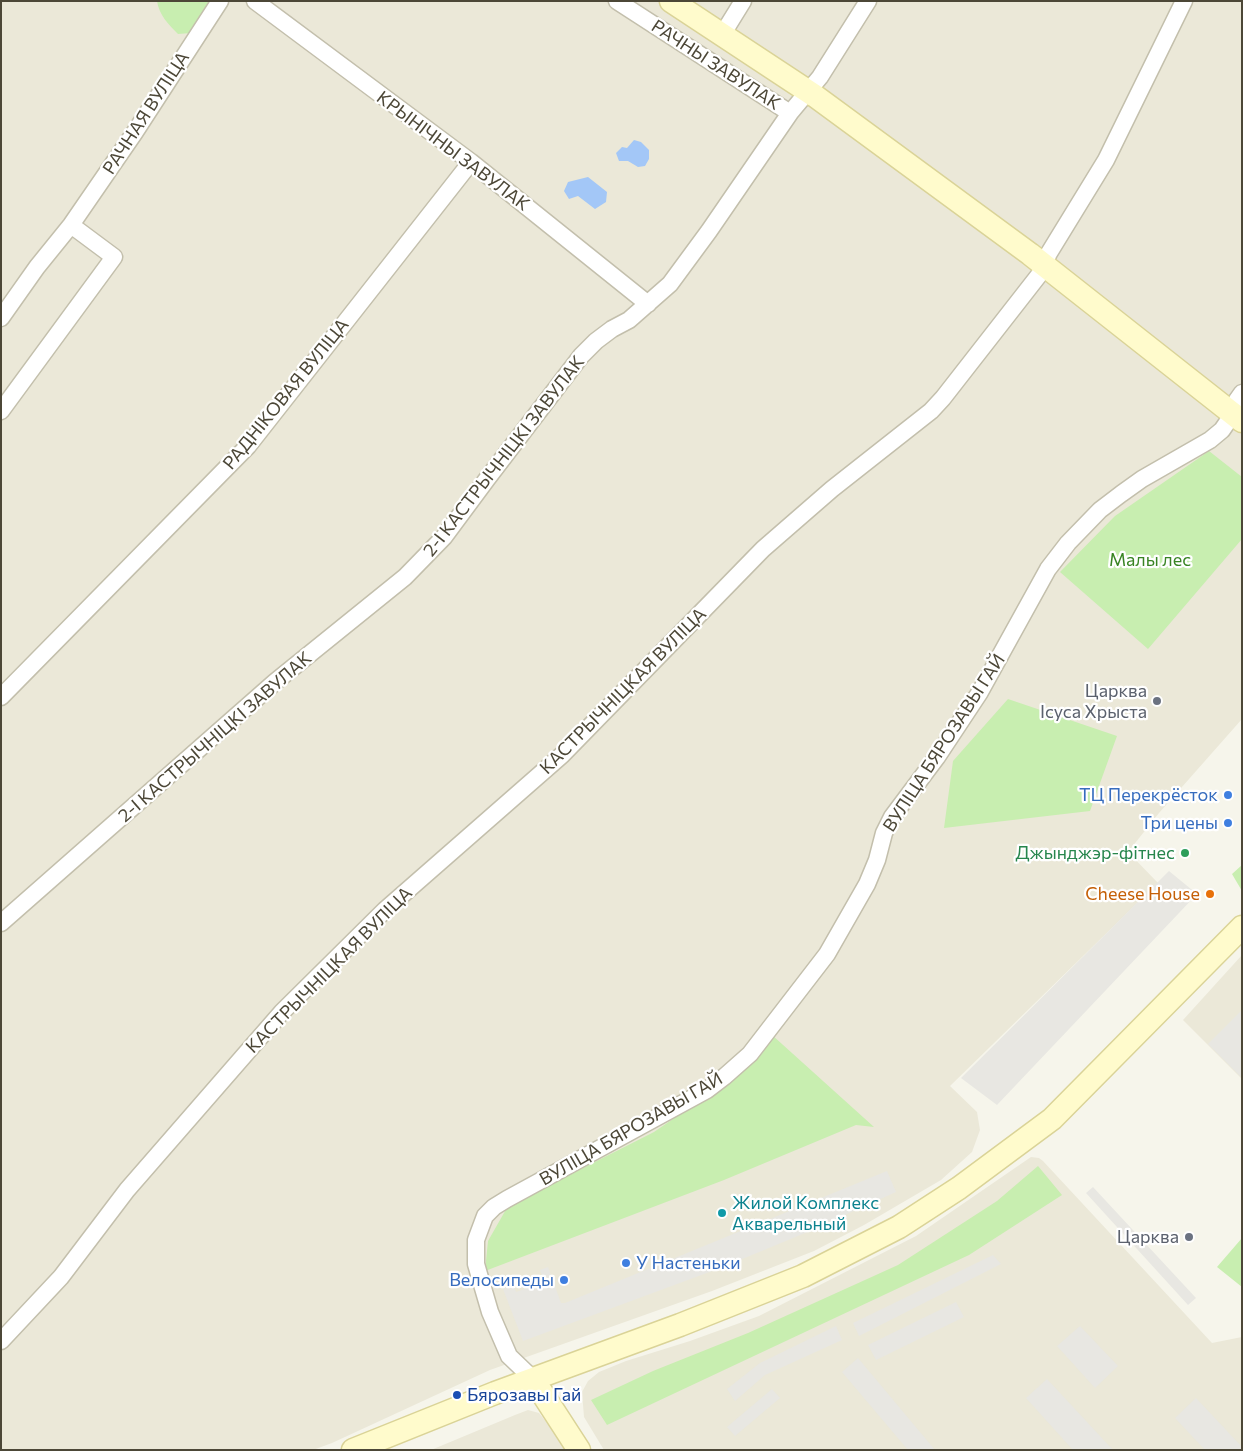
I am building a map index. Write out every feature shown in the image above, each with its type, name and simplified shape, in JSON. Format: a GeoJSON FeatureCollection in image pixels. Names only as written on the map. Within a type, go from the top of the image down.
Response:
{"type":"FeatureCollection","features":[{"type":"Feature","properties":{"kind":"main road"},"geometry":{"type":"LineString","coordinates":[[671,1],[807,91],[1030,254],[1237,418]]}},
{"type":"Feature","properties":{"kind":"main road"},"geometry":{"type":"LineString","coordinates":[[353,1450],[803,1276],[899,1227],[959,1188],[1052,1119],[1242,927]]}},
{"type":"Feature","properties":{"kind":"main road"},"geometry":{"type":"LineString","coordinates":[[533,1379],[579,1450]]}},
{"type":"Feature","properties":{"kind":"street","name":"РАЧНАЯ ВУЛІЦА"},"geometry":{"type":"LineString","coordinates":[[4,308],[71,225],[135,132],[220,1]]}},
{"type":"Feature","properties":{"kind":"street","name":"КРЫНІЧНЫ ЗАВУЛАК"},"geometry":{"type":"LineString","coordinates":[[255,1],[471,162],[648,304]]}},
{"type":"Feature","properties":{"kind":"street","name":"РАЧНЫ ЗАВУЛАК"},"geometry":{"type":"LineString","coordinates":[[617,1],[790,113]]}},
{"type":"Feature","properties":{"kind":"street"},"geometry":{"type":"LineString","coordinates":[[722,35],[743,1]]}},
{"type":"Feature","properties":{"kind":"street","name":"2-І КАСТРЫЧНІЦКІ ЗАВУЛАК"},"geometry":{"type":"LineString","coordinates":[[1,923],[275,682],[405,577],[444,537],[581,356],[596,341],[612,329],[629,320],[670,284],[692,256],[790,113],[820,77],[868,1]]}},
{"type":"Feature","properties":{"kind":"street","name":"КАСТРЫЧНІЦКАЯ ВУЛІЦА"},"geometry":{"type":"LineString","coordinates":[[1,1341],[61,1278],[128,1190],[282,1012],[392,904],[562,755],[763,548],[832,489],[931,411],[943,398],[1039,274],[1042,265],[1106,160],[1184,1]]}},
{"type":"Feature","properties":{"kind":"street","name":"РАДНІКОВАЯ ВУЛІЦА"},"geometry":{"type":"LineString","coordinates":[[1,697],[248,446],[471,162]]}},
{"type":"Feature","properties":{"kind":"street"},"geometry":{"type":"LineString","coordinates":[[1,412],[114,257],[71,225]]}},
{"type":"Feature","properties":{"kind":"street","name":"ВУЛІЦА БЯРОЗАВЫ ГАЙ"},"geometry":{"type":"LineString","coordinates":[[533,1379],[509,1356],[490,1312],[476,1264],[476,1240],[485,1216],[494,1207],[507,1199],[707,1090],[750,1054],[827,954],[867,884],[877,860],[884,832],[892,817],[937,757],[980,692],[1048,569],[1068,543],[1100,510],[1142,478],[1210,440],[1237,418],[1237,400],[1242,393]]}},
{"type":"Feature","properties":{"kind":"shaded area"},"geometry":{"type":"Polygon","coordinates":[[[1,1],[1242,1],[1242,719],[1159,813],[1128,852],[1158,883],[950,1086],[977,1112],[980,1130],[972,1152],[941,1180],[864,1225],[814,1251],[712,1291],[490,1370],[313,1450],[1,1450],[1,1]]]}},
{"type":"Feature","properties":{"kind":"shaded area"},"geometry":{"type":"Polygon","coordinates":[[[1169,871],[1197,894],[997,1105],[961,1078],[1169,871]]]}},
{"type":"Feature","properties":{"kind":"shaded area"},"geometry":{"type":"Polygon","coordinates":[[[1242,955],[1242,1079],[1183,1020],[1242,955]]]}},
{"type":"Feature","properties":{"kind":"shaded area"},"geometry":{"type":"Polygon","coordinates":[[[1242,1010],[1242,1076],[1241,1077],[1208,1044],[1242,1010]]]}},
{"type":"Feature","properties":{"kind":"shaded area"},"geometry":{"type":"Polygon","coordinates":[[[1031,1157],[1039,1158],[1043,1161],[1212,1343],[1242,1337],[1242,1450],[604,1450],[584,1417],[582,1392],[588,1381],[599,1372],[759,1316],[916,1236],[1031,1157]]]}},
{"type":"Feature","properties":{"kind":"shaded area"},"geometry":{"type":"Polygon","coordinates":[[[887,1171],[896,1192],[723,1267],[523,1341],[503,1289],[514,1285],[516,1292],[544,1282],[540,1270],[548,1267],[561,1303],[565,1303],[887,1171]]]}},
{"type":"Feature","properties":{"kind":"shaded area"},"geometry":{"type":"Polygon","coordinates":[[[1093,1187],[1196,1298],[1188,1305],[1086,1193],[1093,1187]]]}},
{"type":"Feature","properties":{"kind":"shaded area"},"geometry":{"type":"Polygon","coordinates":[[[993,1255],[1001,1264],[859,1336],[853,1323],[993,1255]]]}},
{"type":"Feature","properties":{"kind":"shaded area"},"geometry":{"type":"Polygon","coordinates":[[[956,1302],[964,1317],[876,1360],[868,1345],[956,1302]]]}},
{"type":"Feature","properties":{"kind":"shaded area"},"geometry":{"type":"Polygon","coordinates":[[[836,1326],[842,1340],[765,1375],[735,1401],[727,1389],[760,1363],[836,1326]]]}},
{"type":"Feature","properties":{"kind":"shaded area"},"geometry":{"type":"Polygon","coordinates":[[[1080,1326],[1118,1366],[1095,1388],[1057,1346],[1080,1326]]]}},
{"type":"Feature","properties":{"kind":"shaded area"},"geometry":{"type":"Polygon","coordinates":[[[858,1358],[935,1450],[908,1450],[842,1372],[858,1358]]]}},
{"type":"Feature","properties":{"kind":"shaded area"},"geometry":{"type":"Polygon","coordinates":[[[1047,1379],[1113,1450],[1073,1450],[1026,1398],[1047,1379]]]}},
{"type":"Feature","properties":{"kind":"shaded area"},"geometry":{"type":"Polygon","coordinates":[[[772,1389],[780,1398],[735,1436],[727,1427],[772,1389]]]}},
{"type":"Feature","properties":{"kind":"shaded area"},"geometry":{"type":"Polygon","coordinates":[[[1196,1398],[1242,1447],[1242,1450],[1205,1450],[1175,1418],[1196,1398]]]}},
{"type":"Feature","properties":{"kind":"shaded area"},"geometry":{"type":"Polygon","coordinates":[[[528,1410],[539,1413],[565,1450],[431,1450],[515,1415],[528,1410]]]}},
{"type":"Feature","properties":{"kind":"green space"},"geometry":{"type":"Polygon","coordinates":[[[157,1],[213,1],[191,33],[178,34],[162,15],[157,1]]]}},
{"type":"Feature","properties":{"kind":"green space","name":"Малы лес"},"geometry":{"type":"Polygon","coordinates":[[[1209,451],[1242,477],[1242,539],[1148,649],[1060,572],[1115,516],[1209,451]]]}},
{"type":"Feature","properties":{"kind":"green space"},"geometry":{"type":"Polygon","coordinates":[[[1008,699],[1117,736],[1090,811],[944,828],[953,761],[1008,699]]]}},
{"type":"Feature","properties":{"kind":"green space"},"geometry":{"type":"Polygon","coordinates":[[[1242,865],[1242,891],[1232,874],[1242,865]]]}},
{"type":"Feature","properties":{"kind":"green space"},"geometry":{"type":"Polygon","coordinates":[[[772,1035],[874,1127],[856,1125],[724,1180],[485,1271],[488,1241],[508,1206],[654,1132],[718,1088],[772,1035]]]}},
{"type":"Feature","properties":{"kind":"green space"},"geometry":{"type":"Polygon","coordinates":[[[1038,1166],[1062,1195],[969,1255],[607,1425],[591,1400],[653,1371],[748,1333],[898,1265],[997,1201],[1038,1166]]]}},
{"type":"Feature","properties":{"kind":"green space"},"geometry":{"type":"Polygon","coordinates":[[[1242,1238],[1242,1287],[1217,1267],[1242,1238]]]}},
{"type":"Feature","properties":{"kind":"water"},"geometry":{"type":"Polygon","coordinates":[[[634,140],[641,142],[649,150],[649,159],[645,166],[638,167],[628,161],[619,161],[616,153],[622,147],[627,148],[634,140]]]}},
{"type":"Feature","properties":{"kind":"water"},"geometry":{"type":"Polygon","coordinates":[[[588,177],[607,192],[606,202],[595,209],[578,196],[569,199],[564,191],[568,182],[588,177]]]}},
{"type":"Feature","properties":{"kind":"place","name":"Царква Ісуса Хрыста"},"geometry":{"type":"Point","coordinates":[1157,701]}},
{"type":"Feature","properties":{"kind":"place","name":"ТЦ Перекрёсток"},"geometry":{"type":"Point","coordinates":[1228,795]}},
{"type":"Feature","properties":{"kind":"place","name":"Три цены"},"geometry":{"type":"Point","coordinates":[1228,823]}},
{"type":"Feature","properties":{"kind":"place","name":"Джынджэр-фітнес"},"geometry":{"type":"Point","coordinates":[1185,853]}},
{"type":"Feature","properties":{"kind":"place","name":"Cheese House"},"geometry":{"type":"Point","coordinates":[1210,894]}},
{"type":"Feature","properties":{"kind":"place","name":"Жилой Комплекс Акварельный"},"geometry":{"type":"Point","coordinates":[722,1213]}},
{"type":"Feature","properties":{"kind":"place","name":"Царква"},"geometry":{"type":"Point","coordinates":[1189,1237]}},
{"type":"Feature","properties":{"kind":"place","name":"У Настеньки"},"geometry":{"type":"Point","coordinates":[626,1263]}},
{"type":"Feature","properties":{"kind":"place","name":"Велосипеды"},"geometry":{"type":"Point","coordinates":[564,1280]}},
{"type":"Feature","properties":{"kind":"place","name":"Бярозавы Гай"},"geometry":{"type":"Point","coordinates":[457,1395]}}]}
